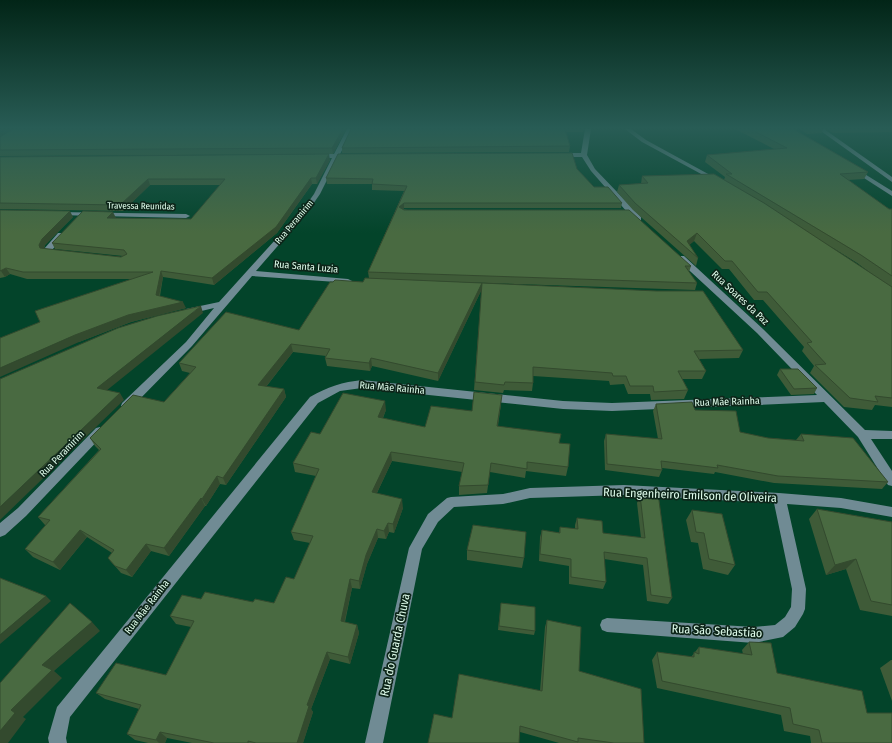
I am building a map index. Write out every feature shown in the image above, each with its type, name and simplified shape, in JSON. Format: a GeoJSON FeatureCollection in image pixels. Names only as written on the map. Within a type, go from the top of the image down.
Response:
{"type":"FeatureCollection","features":[{"type":"Feature","properties":{"kind":"street","name":"Rua Peramirim"},"geometry":{"type":"LineString","coordinates":[[121,410],[189,344],[222,304],[307,209],[317,194],[332,164]]}},
{"type":"Feature","properties":{"kind":"street"},"geometry":{"type":"LineString","coordinates":[[589,164],[626,212],[647,227]]}},
{"type":"Feature","properties":{"kind":"street"},"geometry":{"type":"LineString","coordinates":[[688,164],[723,184]]}},
{"type":"Feature","properties":{"kind":"street"},"geometry":{"type":"LineString","coordinates":[[869,164],[892,180]]}},
{"type":"Feature","properties":{"kind":"street"},"geometry":{"type":"LineString","coordinates":[[852,168],[892,194]]}},
{"type":"Feature","properties":{"kind":"street","name":"Travessa Reunidas"},"geometry":{"type":"LineString","coordinates":[[53,214],[186,216]]}},
{"type":"Feature","properties":{"kind":"street"},"geometry":{"type":"LineString","coordinates":[[66,254],[51,253],[48,250],[83,214]]}},
{"type":"Feature","properties":{"kind":"street","name":"Rua Soares da Paz"},"geometry":{"type":"LineString","coordinates":[[675,253],[760,331],[862,434],[892,481]]}},
{"type":"Feature","properties":{"kind":"street","name":"Rua Santa Luzia"},"geometry":{"type":"LineString","coordinates":[[251,273],[358,282]]}},
{"type":"Feature","properties":{"kind":"street"},"geometry":{"type":"LineString","coordinates":[[705,294],[720,294]]}},
{"type":"Feature","properties":{"kind":"street"},"geometry":{"type":"LineString","coordinates":[[177,314],[222,304]]}},
{"type":"Feature","properties":{"kind":"street","name":"Rua Mãe Rainha"},"geometry":{"type":"LineString","coordinates":[[58,743],[57,738],[63,713],[314,400],[328,390],[340,386],[362,384],[563,405],[612,407],[827,398]]}},
{"type":"Feature","properties":{"kind":"street","name":"Rua Peramirim"},"geometry":{"type":"LineString","coordinates":[[0,532],[104,427]]}},
{"type":"Feature","properties":{"kind":"street"},"geometry":{"type":"LineString","coordinates":[[862,434],[892,435]]}},
{"type":"Feature","properties":{"kind":"street","name":"Rua Engenheiro Emilson de Oliveira"},"geometry":{"type":"LineString","coordinates":[[416,548],[433,518],[451,502],[496,500],[530,493],[624,490],[779,498],[841,503],[892,512]]}},
{"type":"Feature","properties":{"kind":"street","name":"Rua São Sebastião"},"geometry":{"type":"LineString","coordinates":[[607,625],[754,635],[778,632],[790,622],[798,609],[799,589],[779,498]]}},
{"type":"Feature","properties":{"kind":"street","name":"Rua do Guarda Chuva"},"geometry":{"type":"LineString","coordinates":[[374,743],[416,548]]}},
{"type":"Feature","properties":{"kind":"building"},"geometry":{"type":"Polygon","coordinates":[[[0,164],[324,164],[316,178],[311,178],[276,227],[212,278],[161,271],[156,295],[183,302],[128,315],[75,335],[0,368],[0,338],[40,322],[35,311],[153,272],[23,272],[6,268],[0,271],[0,210],[70,211],[42,239],[39,245],[40,248],[121,257],[127,254],[124,250],[52,243],[83,211],[113,212],[107,218],[191,219],[225,179],[148,179],[120,205],[0,203],[0,164]]]}},
{"type":"Feature","properties":{"kind":"building"},"geometry":{"type":"Polygon","coordinates":[[[333,164],[575,164],[577,169],[594,187],[608,187],[622,203],[404,203],[399,207],[404,210],[629,210],[691,266],[685,266],[697,283],[368,272],[407,186],[372,184],[373,179],[326,178],[333,164]]]}},
{"type":"Feature","properties":{"kind":"building"},"geometry":{"type":"Polygon","coordinates":[[[718,164],[853,164],[868,172],[840,174],[889,209],[892,209],[892,276],[861,255],[726,174],[732,174],[718,164]]]}},
{"type":"Feature","properties":{"kind":"building"},"geometry":{"type":"Polygon","coordinates":[[[714,174],[764,203],[892,287],[892,398],[875,396],[878,402],[850,398],[815,365],[826,364],[807,343],[812,342],[767,292],[758,292],[732,261],[725,261],[697,233],[687,241],[698,258],[635,203],[619,185],[648,183],[642,176],[714,174]]]}},
{"type":"Feature","properties":{"kind":"building"},"geometry":{"type":"Polygon","coordinates":[[[365,278],[482,283],[438,373],[371,358],[369,363],[325,358],[330,349],[291,344],[258,385],[284,389],[223,478],[217,476],[202,499],[201,498],[164,548],[146,544],[126,570],[115,566],[108,558],[114,550],[80,530],[53,562],[25,549],[50,520],[38,517],[101,449],[90,438],[133,395],[164,402],[196,367],[179,363],[226,312],[299,330],[330,282],[335,280],[363,282],[365,278]]]}},
{"type":"Feature","properties":{"kind":"building"},"geometry":{"type":"Polygon","coordinates":[[[482,283],[657,291],[703,291],[743,350],[694,351],[706,371],[678,371],[688,390],[654,392],[653,386],[630,386],[626,376],[613,376],[612,373],[533,367],[533,383],[505,382],[504,385],[475,382],[482,283]]]}},
{"type":"Feature","properties":{"kind":"building"},"geometry":{"type":"Polygon","coordinates":[[[201,306],[97,388],[120,393],[0,507],[0,379],[118,328],[157,316],[201,306]]]}},
{"type":"Feature","properties":{"kind":"building"},"geometry":{"type":"Polygon","coordinates":[[[780,369],[798,369],[817,388],[794,389],[780,369]]]}},
{"type":"Feature","properties":{"kind":"building"},"geometry":{"type":"Polygon","coordinates":[[[474,392],[502,395],[497,426],[561,434],[559,443],[570,444],[568,467],[527,462],[527,469],[491,463],[488,485],[459,486],[464,463],[391,452],[372,492],[402,499],[393,524],[388,523],[384,531],[377,529],[366,555],[359,581],[350,579],[341,621],[357,625],[348,657],[327,652],[307,705],[309,706],[297,743],[256,743],[248,741],[248,743],[214,743],[160,732],[156,740],[127,734],[141,705],[96,693],[116,663],[166,675],[194,621],[170,616],[182,595],[201,599],[205,592],[253,602],[255,599],[274,603],[286,577],[294,579],[313,536],[291,532],[319,469],[293,463],[311,432],[320,434],[343,393],[385,401],[378,417],[425,427],[431,406],[472,411],[474,392]]]}},
{"type":"Feature","properties":{"kind":"building"},"geometry":{"type":"Polygon","coordinates":[[[692,402],[695,410],[736,411],[740,432],[768,438],[804,441],[801,434],[853,438],[888,482],[778,476],[717,465],[718,468],[661,461],[662,470],[607,464],[606,434],[662,439],[656,404],[692,402]]]}},
{"type":"Feature","properties":{"kind":"building"},"geometry":{"type":"Polygon","coordinates":[[[658,493],[672,598],[651,595],[647,558],[604,552],[606,582],[571,577],[571,559],[540,554],[542,530],[560,533],[560,527],[578,529],[577,518],[602,521],[603,533],[645,538],[640,495],[658,493]]]}},
{"type":"Feature","properties":{"kind":"building"},"geometry":{"type":"Polygon","coordinates":[[[817,509],[892,522],[892,605],[871,601],[856,559],[835,565],[817,509]]]}},
{"type":"Feature","properties":{"kind":"building"},"geometry":{"type":"Polygon","coordinates":[[[692,510],[722,514],[735,565],[709,559],[704,533],[696,532],[692,510]]]}},
{"type":"Feature","properties":{"kind":"building"},"geometry":{"type":"Polygon","coordinates":[[[473,525],[526,532],[524,558],[467,550],[473,525]]]}},
{"type":"Feature","properties":{"kind":"building"},"geometry":{"type":"Polygon","coordinates":[[[0,578],[46,596],[0,635],[0,578]]]}},
{"type":"Feature","properties":{"kind":"building"},"geometry":{"type":"Polygon","coordinates":[[[70,603],[92,622],[42,665],[52,670],[11,710],[15,713],[0,731],[0,683],[70,603]]]}},
{"type":"Feature","properties":{"kind":"building"},"geometry":{"type":"Polygon","coordinates":[[[501,603],[535,607],[535,631],[499,626],[501,603]]]}},
{"type":"Feature","properties":{"kind":"building"},"geometry":{"type":"Polygon","coordinates":[[[547,620],[581,627],[579,671],[641,689],[644,743],[614,743],[578,738],[578,742],[520,726],[519,743],[428,743],[434,714],[452,718],[459,674],[542,691],[547,620]]]}},
{"type":"Feature","properties":{"kind":"building"},"geometry":{"type":"Polygon","coordinates":[[[749,642],[771,643],[777,673],[862,691],[867,713],[892,713],[892,743],[822,743],[819,730],[793,724],[790,708],[662,681],[657,652],[694,657],[694,652],[699,654],[699,647],[752,655],[749,642]]]}}]}
